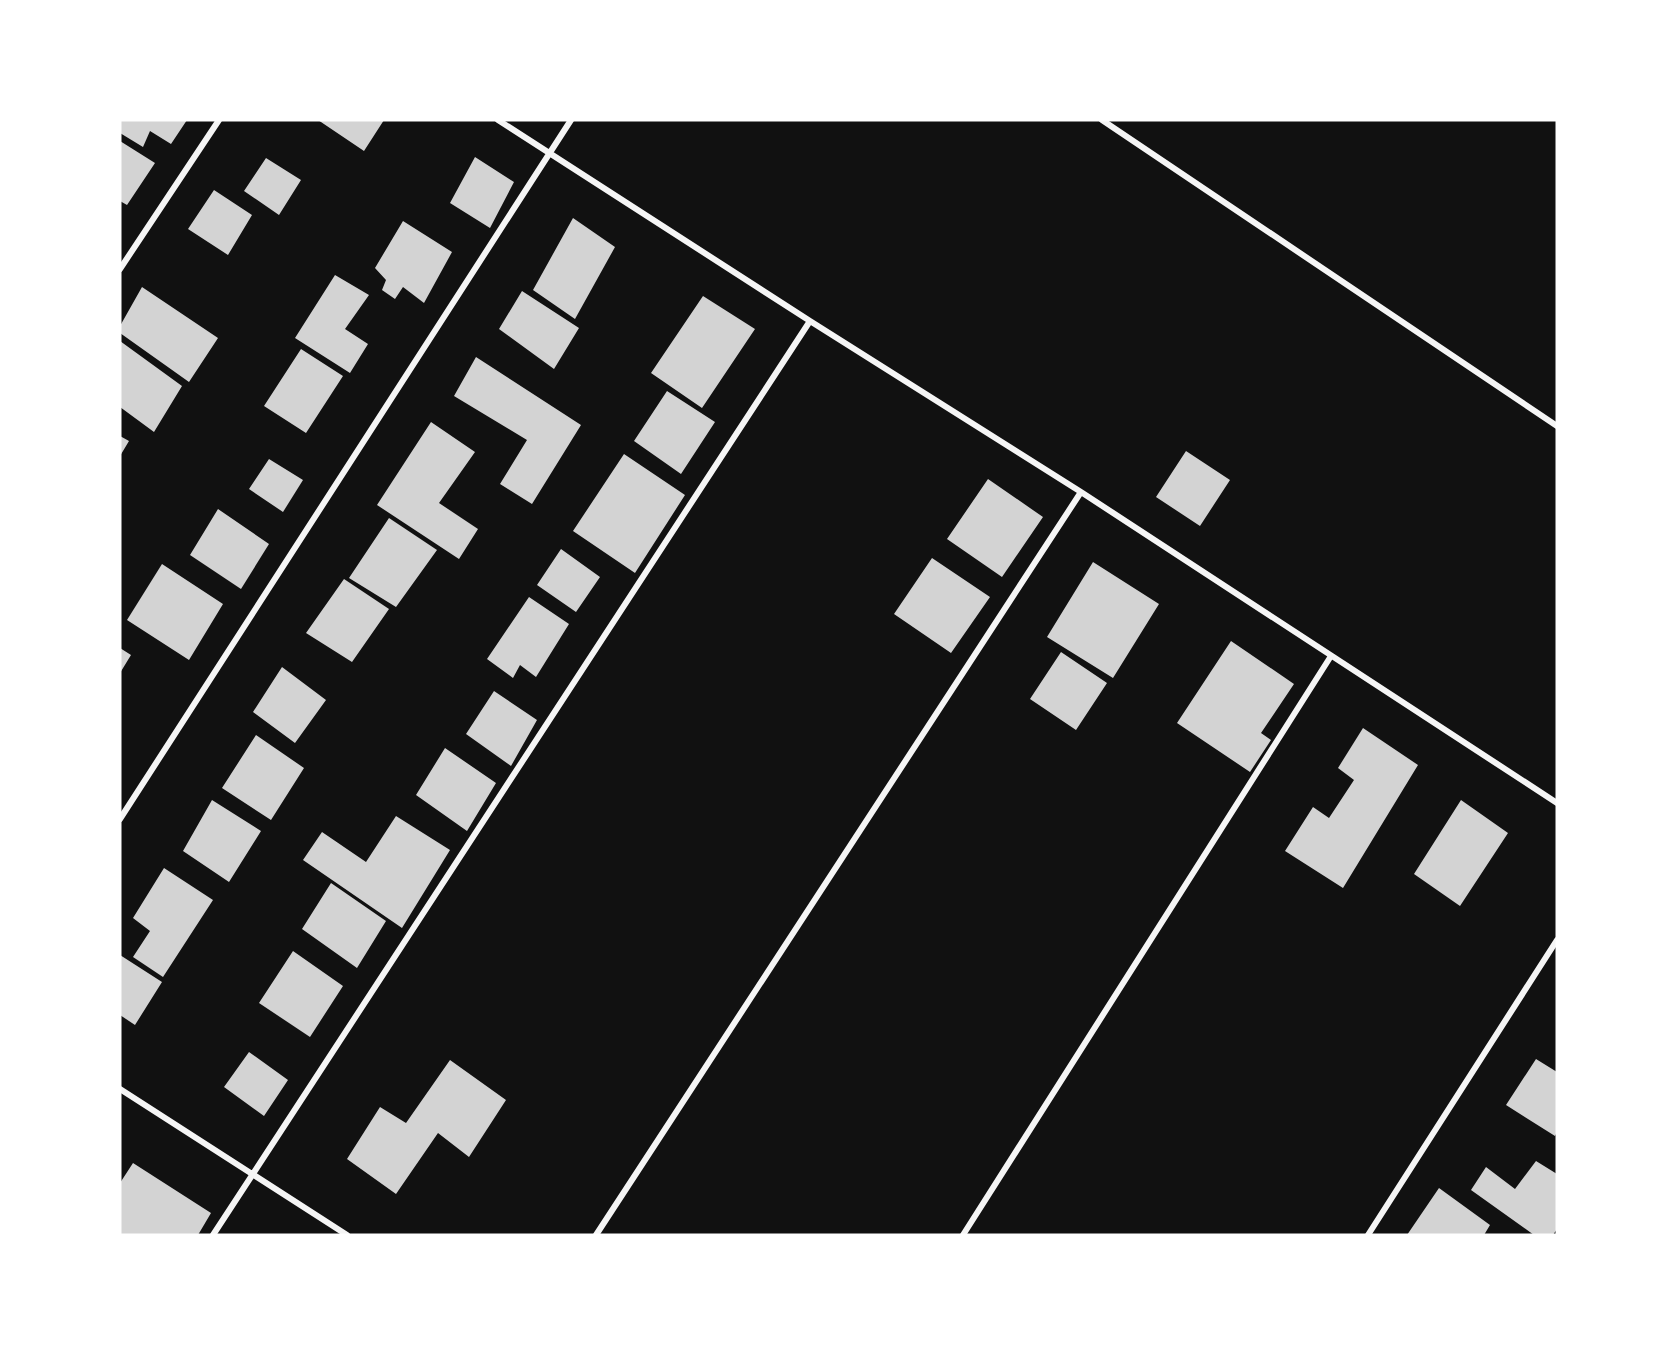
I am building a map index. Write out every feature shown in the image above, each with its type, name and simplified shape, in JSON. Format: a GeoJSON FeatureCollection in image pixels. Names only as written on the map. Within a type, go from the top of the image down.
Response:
{"type":"FeatureCollection","features":[{"type":"Feature","properties":{"kind":"street"},"geometry":{"type":"LineString","coordinates":[[120,269],[219,120]]}},
{"type":"Feature","properties":{"kind":"street"},"geometry":{"type":"LineString","coordinates":[[498,120],[1081,492],[1557,803]]}},
{"type":"Feature","properties":{"kind":"street"},"geometry":{"type":"LineString","coordinates":[[120,819],[571,120]]}},
{"type":"Feature","properties":{"kind":"street"},"geometry":{"type":"LineString","coordinates":[[1102,120],[1557,426]]}},
{"type":"Feature","properties":{"kind":"street"},"geometry":{"type":"LineString","coordinates":[[213,1235],[810,321]]}},
{"type":"Feature","properties":{"kind":"street"},"geometry":{"type":"LineString","coordinates":[[596,1235],[1081,492]]}},
{"type":"Feature","properties":{"kind":"street"},"geometry":{"type":"LineString","coordinates":[[963,1235],[1330,656]]}},
{"type":"Feature","properties":{"kind":"street"},"geometry":{"type":"LineString","coordinates":[[1368,1235],[1557,940]]}},
{"type":"Feature","properties":{"kind":"street"},"geometry":{"type":"LineString","coordinates":[[120,1089],[347,1235]]}},
{"type":"Feature","properties":{"kind":"building"},"geometry":{"type":"Polygon","coordinates":[[[120,120],[187,120],[171,144],[150,131],[143,147],[120,133],[120,120]]]}},
{"type":"Feature","properties":{"kind":"building"},"geometry":{"type":"Polygon","coordinates":[[[318,120],[384,120],[364,151],[318,120]]]}},
{"type":"Feature","properties":{"kind":"building"},"geometry":{"type":"Polygon","coordinates":[[[120,141],[155,163],[127,205],[120,201],[120,141]]]}},
{"type":"Feature","properties":{"kind":"building"},"geometry":{"type":"Polygon","coordinates":[[[475,157],[514,182],[490,228],[450,203],[475,157]]]}},
{"type":"Feature","properties":{"kind":"building"},"geometry":{"type":"Polygon","coordinates":[[[266,158],[301,180],[279,215],[244,191],[266,158]]]}},
{"type":"Feature","properties":{"kind":"building"},"geometry":{"type":"Polygon","coordinates":[[[214,190],[252,215],[228,255],[188,229],[214,190]]]}},
{"type":"Feature","properties":{"kind":"building"},"geometry":{"type":"Polygon","coordinates":[[[573,218],[615,247],[575,319],[533,290],[573,218]]]}},
{"type":"Feature","properties":{"kind":"building"},"geometry":{"type":"Polygon","coordinates":[[[403,221],[452,252],[424,303],[403,287],[395,299],[382,290],[386,280],[375,268],[403,221]]]}},
{"type":"Feature","properties":{"kind":"building"},"geometry":{"type":"Polygon","coordinates":[[[335,275],[369,295],[345,329],[368,344],[350,373],[295,338],[335,275]]]}},
{"type":"Feature","properties":{"kind":"building"},"geometry":{"type":"Polygon","coordinates":[[[142,287],[218,338],[189,382],[120,333],[120,326],[142,287]]]}},
{"type":"Feature","properties":{"kind":"building"},"geometry":{"type":"Polygon","coordinates":[[[522,291],[579,328],[554,369],[499,329],[522,291]]]}},
{"type":"Feature","properties":{"kind":"building"},"geometry":{"type":"Polygon","coordinates":[[[703,296],[755,329],[702,408],[651,373],[703,296]]]}},
{"type":"Feature","properties":{"kind":"building"},"geometry":{"type":"Polygon","coordinates":[[[120,341],[182,386],[154,432],[120,407],[120,341]]]}},
{"type":"Feature","properties":{"kind":"building"},"geometry":{"type":"Polygon","coordinates":[[[301,349],[343,376],[306,433],[264,406],[301,349]]]}},
{"type":"Feature","properties":{"kind":"building"},"geometry":{"type":"Polygon","coordinates":[[[476,357],[581,425],[532,504],[500,484],[527,440],[454,396],[476,357]]]}},
{"type":"Feature","properties":{"kind":"building"},"geometry":{"type":"Polygon","coordinates":[[[667,391],[715,422],[681,474],[634,441],[667,391]]]}},
{"type":"Feature","properties":{"kind":"building"},"geometry":{"type":"Polygon","coordinates":[[[431,422],[475,452],[439,503],[478,529],[459,559],[377,505],[431,422]]]}},
{"type":"Feature","properties":{"kind":"building"},"geometry":{"type":"Polygon","coordinates":[[[120,436],[129,441],[120,456],[120,436]]]}},
{"type":"Feature","properties":{"kind":"building"},"geometry":{"type":"Polygon","coordinates":[[[1186,451],[1230,480],[1200,526],[1156,497],[1186,451]]]}},
{"type":"Feature","properties":{"kind":"building"},"geometry":{"type":"Polygon","coordinates":[[[624,454],[685,495],[635,573],[573,531],[624,454]]]}},
{"type":"Feature","properties":{"kind":"building"},"geometry":{"type":"Polygon","coordinates":[[[269,459],[303,480],[283,512],[249,489],[269,459]]]}},
{"type":"Feature","properties":{"kind":"building"},"geometry":{"type":"Polygon","coordinates":[[[988,479],[1043,517],[1002,577],[947,539],[988,479]]]}},
{"type":"Feature","properties":{"kind":"building"},"geometry":{"type":"Polygon","coordinates":[[[218,509],[269,544],[241,589],[190,555],[218,509]]]}},
{"type":"Feature","properties":{"kind":"building"},"geometry":{"type":"Polygon","coordinates":[[[389,518],[437,550],[396,607],[349,578],[389,518]]]}},
{"type":"Feature","properties":{"kind":"building"},"geometry":{"type":"Polygon","coordinates":[[[561,549],[600,577],[576,612],[537,585],[561,549]]]}},
{"type":"Feature","properties":{"kind":"building"},"geometry":{"type":"Polygon","coordinates":[[[932,558],[990,597],[951,653],[894,614],[932,558]]]}},
{"type":"Feature","properties":{"kind":"building"},"geometry":{"type":"Polygon","coordinates":[[[1093,562],[1159,604],[1113,678],[1047,637],[1093,562]]]}},
{"type":"Feature","properties":{"kind":"building"},"geometry":{"type":"Polygon","coordinates":[[[162,564],[223,604],[189,660],[127,620],[162,564]]]}},
{"type":"Feature","properties":{"kind":"building"},"geometry":{"type":"Polygon","coordinates":[[[344,579],[389,609],[352,662],[306,633],[344,579]]]}},
{"type":"Feature","properties":{"kind":"building"},"geometry":{"type":"Polygon","coordinates":[[[529,597],[569,624],[536,677],[520,665],[513,678],[487,659],[529,597]]]}},
{"type":"Feature","properties":{"kind":"building"},"geometry":{"type":"Polygon","coordinates":[[[1231,641],[1294,684],[1261,733],[1271,740],[1250,772],[1177,723],[1231,641]]]}},
{"type":"Feature","properties":{"kind":"building"},"geometry":{"type":"Polygon","coordinates":[[[120,648],[131,655],[120,673],[120,648]]]}},
{"type":"Feature","properties":{"kind":"building"},"geometry":{"type":"Polygon","coordinates":[[[1061,652],[1107,683],[1076,730],[1030,699],[1061,652]]]}},
{"type":"Feature","properties":{"kind":"building"},"geometry":{"type":"Polygon","coordinates":[[[282,667],[326,700],[295,743],[253,712],[282,667]]]}},
{"type":"Feature","properties":{"kind":"building"},"geometry":{"type":"Polygon","coordinates":[[[494,691],[537,720],[511,766],[466,734],[494,691]]]}},
{"type":"Feature","properties":{"kind":"building"},"geometry":{"type":"Polygon","coordinates":[[[1363,728],[1418,765],[1343,888],[1285,851],[1313,807],[1329,818],[1354,780],[1338,768],[1363,728]]]}},
{"type":"Feature","properties":{"kind":"building"},"geometry":{"type":"Polygon","coordinates":[[[256,735],[304,768],[271,820],[222,788],[256,735]]]}},
{"type":"Feature","properties":{"kind":"building"},"geometry":{"type":"Polygon","coordinates":[[[445,748],[496,783],[467,831],[416,795],[445,748]]]}},
{"type":"Feature","properties":{"kind":"building"},"geometry":{"type":"Polygon","coordinates":[[[212,800],[261,831],[229,882],[183,851],[212,800]]]}},
{"type":"Feature","properties":{"kind":"building"},"geometry":{"type":"Polygon","coordinates":[[[1461,800],[1508,833],[1460,906],[1414,874],[1461,800]]]}},
{"type":"Feature","properties":{"kind":"building"},"geometry":{"type":"Polygon","coordinates":[[[396,816],[450,850],[402,928],[303,860],[322,832],[366,862],[396,816]]]}},
{"type":"Feature","properties":{"kind":"building"},"geometry":{"type":"Polygon","coordinates":[[[164,868],[213,900],[163,977],[133,957],[150,931],[133,918],[164,868]]]}},
{"type":"Feature","properties":{"kind":"building"},"geometry":{"type":"Polygon","coordinates":[[[331,883],[386,921],[357,968],[302,929],[331,883]]]}},
{"type":"Feature","properties":{"kind":"building"},"geometry":{"type":"Polygon","coordinates":[[[293,951],[343,986],[310,1037],[259,1003],[293,951]]]}},
{"type":"Feature","properties":{"kind":"building"},"geometry":{"type":"Polygon","coordinates":[[[120,955],[162,982],[135,1025],[120,1015],[120,955]]]}},
{"type":"Feature","properties":{"kind":"building"},"geometry":{"type":"Polygon","coordinates":[[[249,1052],[288,1080],[264,1116],[224,1087],[249,1052]]]}},
{"type":"Feature","properties":{"kind":"building"},"geometry":{"type":"Polygon","coordinates":[[[1536,1059],[1557,1072],[1557,1132],[1555,1136],[1506,1105],[1536,1059]]]}},
{"type":"Feature","properties":{"kind":"building"},"geometry":{"type":"Polygon","coordinates":[[[450,1060],[506,1100],[469,1157],[438,1133],[396,1194],[347,1159],[380,1107],[406,1123],[450,1060]]]}},
{"type":"Feature","properties":{"kind":"building"},"geometry":{"type":"Polygon","coordinates":[[[1536,1161],[1557,1174],[1557,1229],[1553,1235],[1534,1235],[1471,1190],[1486,1167],[1515,1189],[1536,1161]]]}},
{"type":"Feature","properties":{"kind":"building"},"geometry":{"type":"Polygon","coordinates":[[[133,1163],[211,1213],[198,1235],[120,1235],[120,1183],[133,1163]]]}},
{"type":"Feature","properties":{"kind":"building"},"geometry":{"type":"Polygon","coordinates":[[[1439,1188],[1490,1225],[1484,1235],[1407,1235],[1439,1188]]]}}]}
